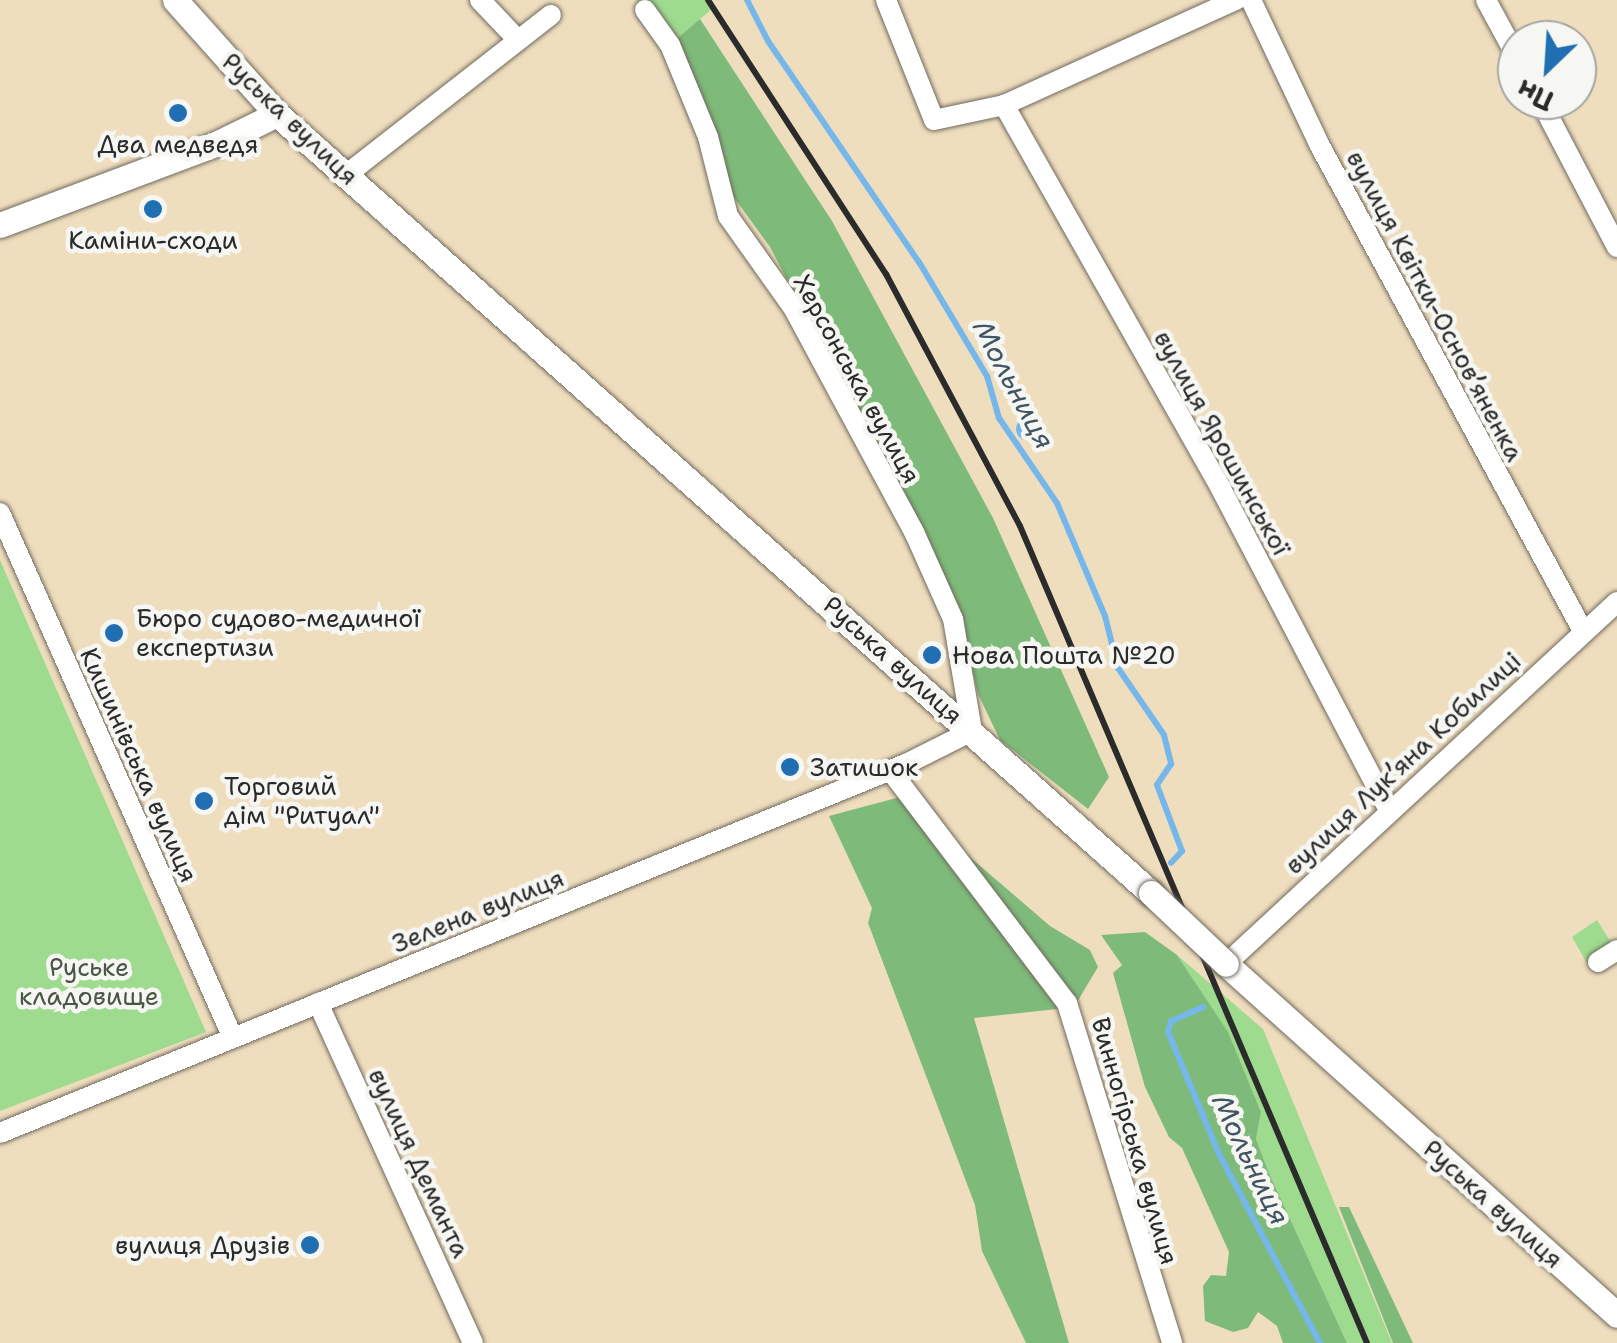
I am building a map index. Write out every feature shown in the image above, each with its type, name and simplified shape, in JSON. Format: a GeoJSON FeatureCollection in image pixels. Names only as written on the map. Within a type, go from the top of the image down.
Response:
{"type":"FeatureCollection","features":[{"type":"Feature","properties":{"kind":"main road","name":"Руська вулиця"},"geometry":{"type":"LineString","coordinates":[[175,0],[277,114],[972,731],[1617,1315]]}},
{"type":"Feature","properties":{"kind":"main road"},"geometry":{"type":"LineString","coordinates":[[0,226],[218,144],[277,114]]}},
{"type":"Feature","properties":{"kind":"street"},"geometry":{"type":"LineString","coordinates":[[480,0],[518,40]]}},
{"type":"Feature","properties":{"kind":"street"},"geometry":{"type":"LineString","coordinates":[[886,0],[934,120],[1004,105],[1236,0]]}},
{"type":"Feature","properties":{"kind":"street","name":"вулиця Квітки-Основʼяненка"},"geometry":{"type":"LineString","coordinates":[[1251,0],[1320,146],[1583,632]]}},
{"type":"Feature","properties":{"kind":"street","name":"Херсонська вулиця"},"geometry":{"type":"LineString","coordinates":[[645,10],[670,45],[708,137],[728,216],[794,309],[954,619],[972,731]]}},
{"type":"Feature","properties":{"kind":"street"},"geometry":{"type":"LineString","coordinates":[[346,175],[551,15]]}},
{"type":"Feature","properties":{"kind":"street","name":"вулиця Ярошинської"},"geometry":{"type":"LineString","coordinates":[[1004,105],[1220,487],[1388,808]]}},
{"type":"Feature","properties":{"kind":"street"},"geometry":{"type":"LineString","coordinates":[[1550,120],[1617,248]]}},
{"type":"Feature","properties":{"kind":"street","name":"Кишинівська вулиця"},"geometry":{"type":"LineString","coordinates":[[0,513],[233,1038]]}},
{"type":"Feature","properties":{"kind":"street","name":"вулиця Лукʼяна Кобилиці"},"geometry":{"type":"LineString","coordinates":[[1226,964],[1388,808],[1617,602]]}},
{"type":"Feature","properties":{"kind":"street","name":"Зелена вулиця"},"geometry":{"type":"LineString","coordinates":[[0,1133],[890,770],[972,731]]}},
{"type":"Feature","properties":{"kind":"street","name":"Винногірська вулиця"},"geometry":{"type":"LineString","coordinates":[[890,770],[1068,1002],[1172,1343]]}},
{"type":"Feature","properties":{"kind":"street"},"geometry":{"type":"LineString","coordinates":[[1598,962],[1617,950]]}},
{"type":"Feature","properties":{"kind":"street","name":"вулиця Деманта"},"geometry":{"type":"LineString","coordinates":[[318,1003],[473,1343]]}},
{"type":"Feature","properties":{"kind":"green space"},"geometry":{"type":"Polygon","coordinates":[[[636,0],[706,0],[712,9],[669,45],[636,0]]]}},
{"type":"Feature","properties":{"kind":"green space"},"geometry":{"type":"Polygon","coordinates":[[[700,19],[832,221],[993,518],[1109,777],[1088,809],[1000,740],[978,694],[956,602],[770,247],[730,192],[674,41],[700,19]]]}},
{"type":"Feature","properties":{"kind":"green space","name":"Руське кладовище"},"geometry":{"type":"Polygon","coordinates":[[[0,560],[206,1032],[0,1111],[0,560]]]}},
{"type":"Feature","properties":{"kind":"green space"},"geometry":{"type":"Polygon","coordinates":[[[900,797],[1050,926],[1090,950],[1098,967],[1074,1007],[974,1018],[1069,1343],[1026,1343],[982,1251],[975,1205],[868,923],[872,908],[829,816],[900,797]]]}},
{"type":"Feature","properties":{"kind":"green space"},"geometry":{"type":"Polygon","coordinates":[[[1597,920],[1612,944],[1588,965],[1572,937],[1597,920]]]}},
{"type":"Feature","properties":{"kind":"green space"},"geometry":{"type":"Polygon","coordinates":[[[1145,932],[1177,955],[1228,1032],[1261,1112],[1256,1139],[1269,1173],[1347,1343],[1283,1343],[1277,1326],[1258,1312],[1248,1328],[1233,1332],[1205,1321],[1203,1286],[1211,1275],[1226,1276],[1229,1252],[1182,1148],[1169,1137],[1145,1087],[1113,973],[1122,965],[1101,935],[1145,932]]]}},
{"type":"Feature","properties":{"kind":"green space"},"geometry":{"type":"Polygon","coordinates":[[[1177,955],[1263,1029],[1392,1343],[1347,1343],[1269,1173],[1256,1139],[1261,1112],[1228,1033],[1177,955]]]}},
{"type":"Feature","properties":{"kind":"green space"},"geometry":{"type":"Polygon","coordinates":[[[1339,1207],[1349,1207],[1413,1343],[1393,1343],[1339,1207]]]}},
{"type":"Feature","properties":{"kind":"water"},"geometry":{"type":"Polygon","coordinates":[[[1027,418],[1035,421],[1035,437],[1027,440],[1019,437],[1016,429],[1019,421],[1027,418]]]}},
{"type":"Feature","properties":{"kind":"waterway","name":"Мольниця"},"geometry":{"type":"LineString","coordinates":[[747,0],[768,41],[919,262],[987,376],[999,418],[1057,503],[1105,616],[1118,668],[1164,735],[1171,764],[1157,785],[1182,851],[1171,863]]}},
{"type":"Feature","properties":{"kind":"waterway","name":"Мольниця"},"geometry":{"type":"LineString","coordinates":[[1203,1007],[1171,1021],[1168,1032],[1219,1154],[1320,1343]]}},
{"type":"Feature","properties":{"kind":"railway"},"geometry":{"type":"LineString","coordinates":[[708,0],[886,274],[1020,526],[1367,1343]]}},
{"type":"Feature","properties":{"kind":"place","name":"Два медведя"},"geometry":{"type":"Point","coordinates":[178,113]}},
{"type":"Feature","properties":{"kind":"place","name":"Каміни-сходи"},"geometry":{"type":"Point","coordinates":[153,209]}},
{"type":"Feature","properties":{"kind":"place","name":"Бюро судово-медичної експертизи"},"geometry":{"type":"Point","coordinates":[114,633]}},
{"type":"Feature","properties":{"kind":"place","name":"Нова Пошта №20"},"geometry":{"type":"Point","coordinates":[932,655]}},
{"type":"Feature","properties":{"kind":"place","name":"Затишок"},"geometry":{"type":"Point","coordinates":[790,767]}},
{"type":"Feature","properties":{"kind":"place","name":"Торговий дім \"Ритуал\""},"geometry":{"type":"Point","coordinates":[204,801]}},
{"type":"Feature","properties":{"kind":"place","name":"вулиця Друзів"},"geometry":{"type":"Point","coordinates":[310,1245]}}]}
